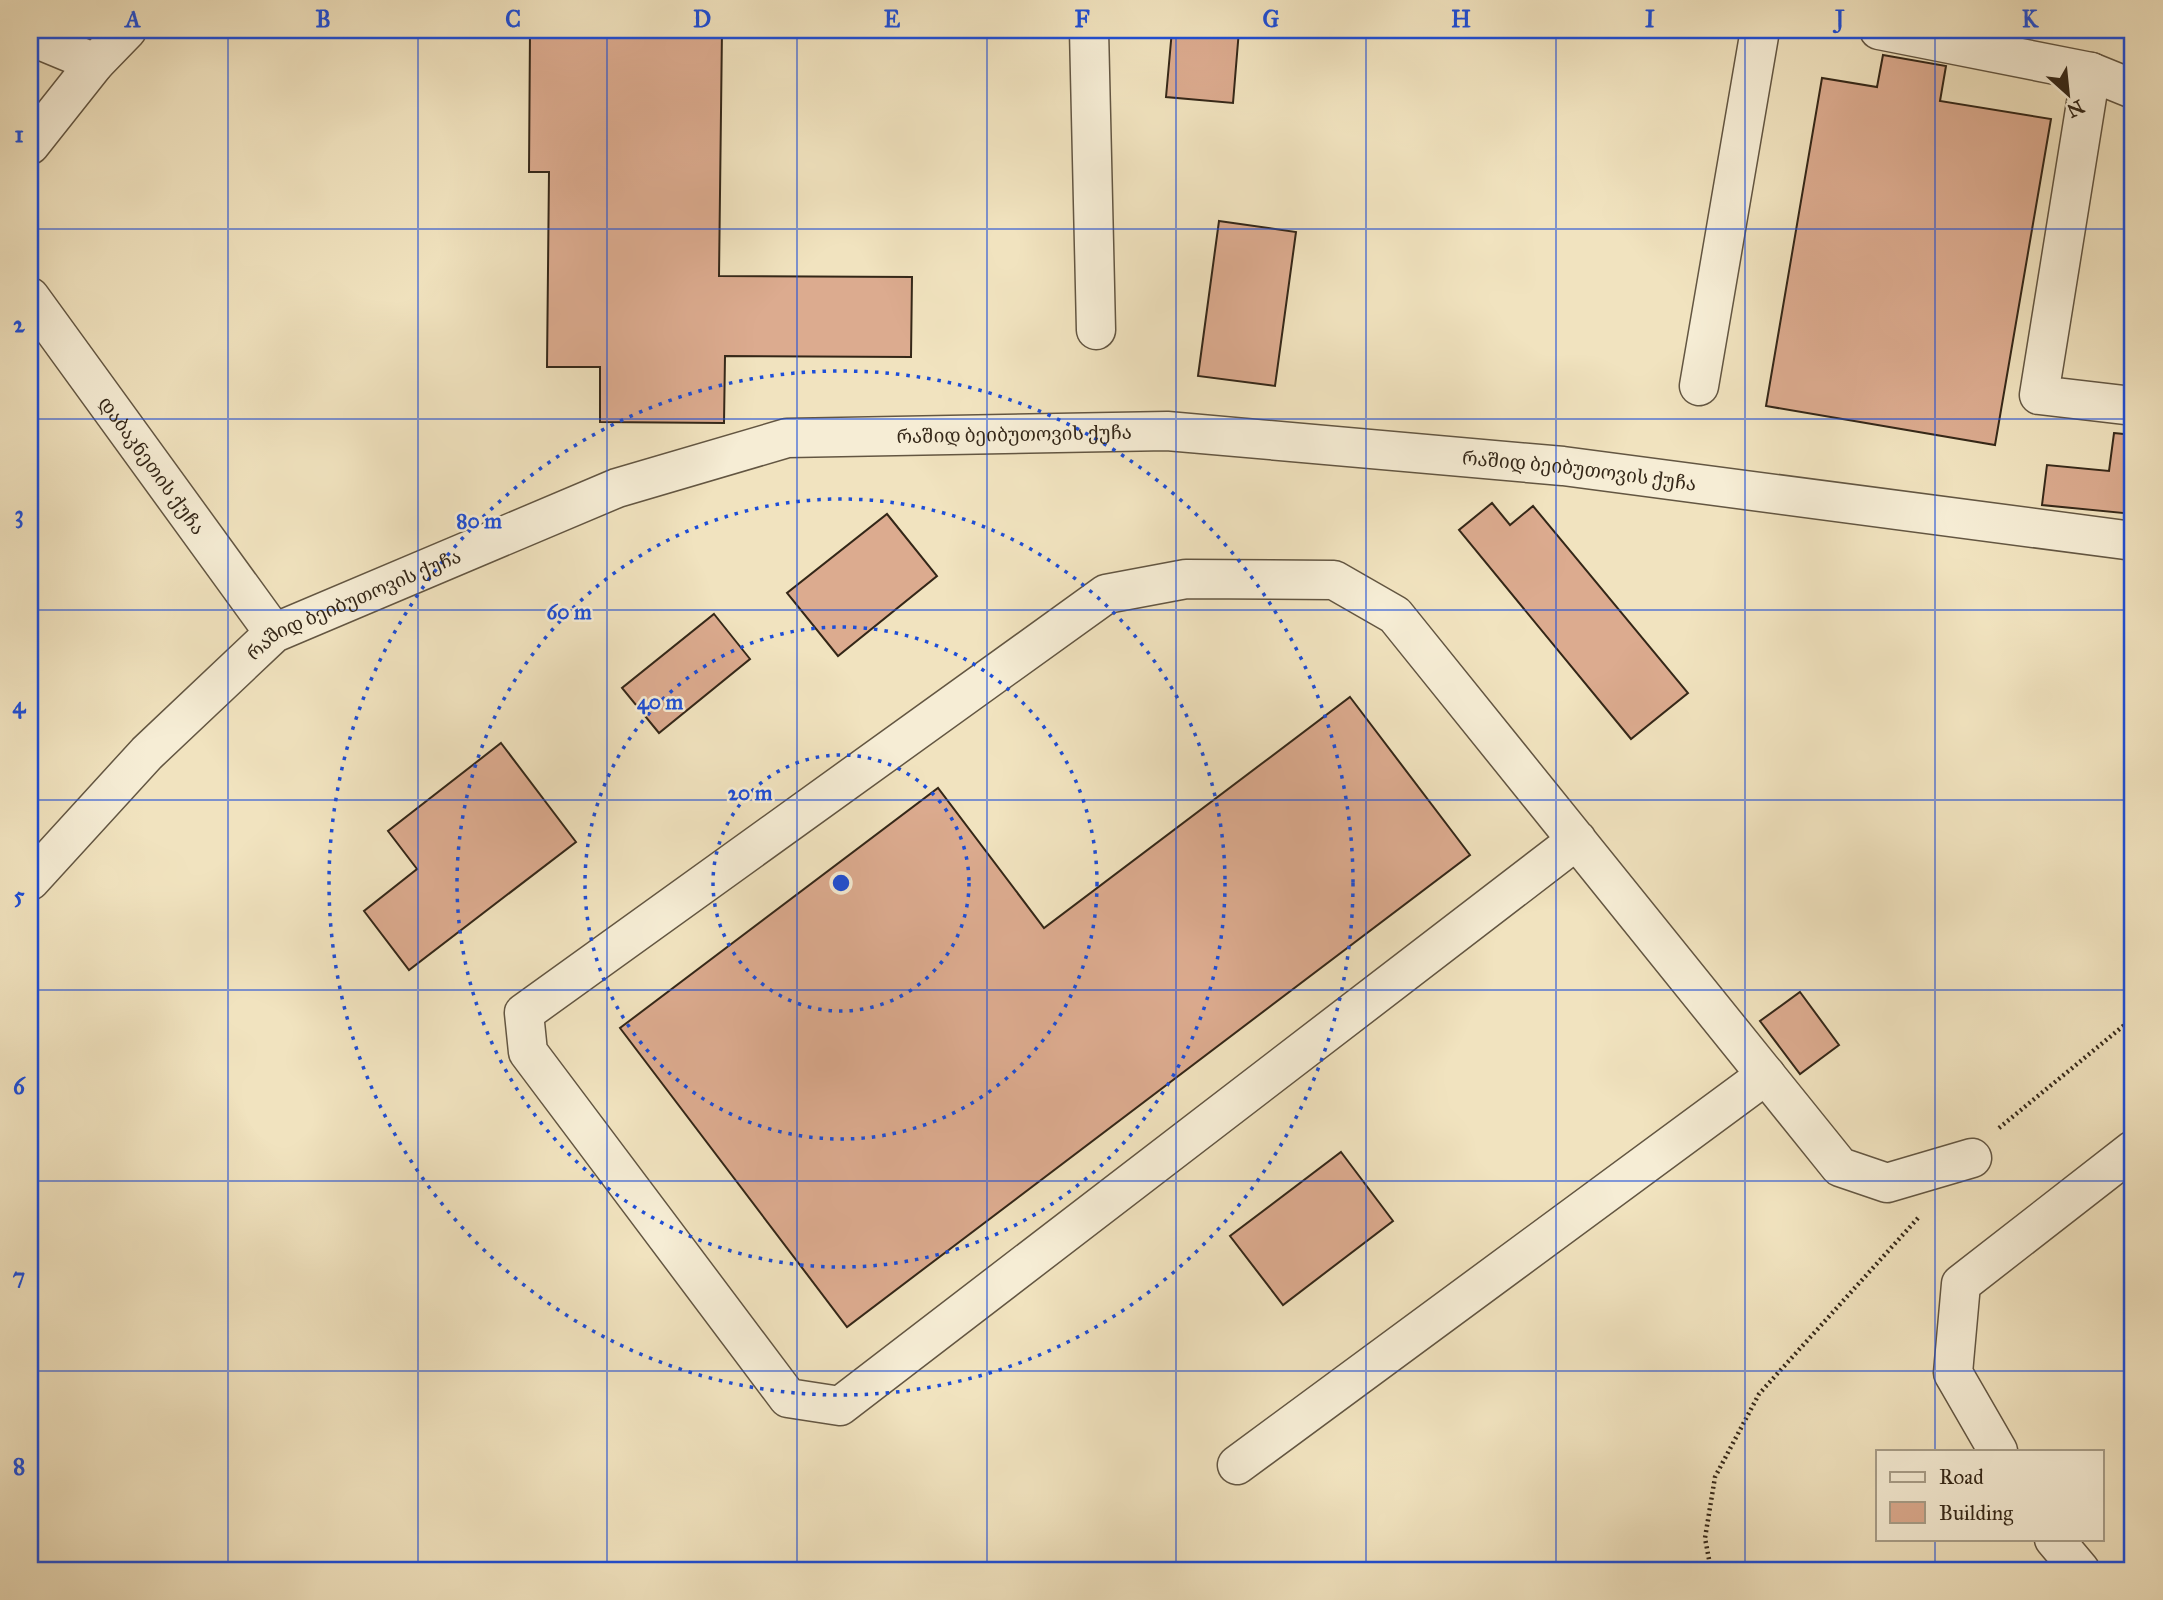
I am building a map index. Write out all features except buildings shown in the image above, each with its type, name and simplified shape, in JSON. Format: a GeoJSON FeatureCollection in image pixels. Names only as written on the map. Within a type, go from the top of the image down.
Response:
{"type":"FeatureCollection","features":[{"type":"Feature","properties":{"kind":"street"},"geometry":{"type":"LineString","coordinates":[[30,145],[95,63],[127,30]]}},
{"type":"Feature","properties":{"kind":"street"},"geometry":{"type":"LineString","coordinates":[[1089,30],[1096,330]]}},
{"type":"Feature","properties":{"kind":"street"},"geometry":{"type":"LineString","coordinates":[[1699,386],[1760,30]]}},
{"type":"Feature","properties":{"kind":"street"},"geometry":{"type":"LineString","coordinates":[[1879,30],[2091,72],[2133,89]]}},
{"type":"Feature","properties":{"kind":"street"},"geometry":{"type":"LineString","coordinates":[[30,36],[95,63]]}},
{"type":"Feature","properties":{"kind":"street"},"geometry":{"type":"LineString","coordinates":[[2091,72],[2039,395],[2133,406]]}},
{"type":"Feature","properties":{"kind":"street","name":"დაბაკნეთის ქუჩა"},"geometry":{"type":"LineString","coordinates":[[30,297],[274,633]]}},
{"type":"Feature","properties":{"kind":"street","name":"რაშიდ ბეიბუთოვის ქუჩა"},"geometry":{"type":"LineString","coordinates":[[30,881],[147,753],[274,633],[617,488],[787,438],[1167,431],[1563,466],[2133,541]]}},
{"type":"Feature","properties":{"kind":"street"},"geometry":{"type":"LineString","coordinates":[[1577,840],[840,1406],[788,1398],[528,1052],[524,1013],[1106,594],[1186,579],[1334,580],[1395,615],[1577,840],[1840,1167],[1887,1183],[1972,1158]]}},
{"type":"Feature","properties":{"kind":"street"},"geometry":{"type":"LineString","coordinates":[[1237,1465],[1766,1075]]}},
{"type":"Feature","properties":{"kind":"street"},"geometry":{"type":"LineString","coordinates":[[1997,1450],[1953,1373],[1961,1284],[2133,1150]]}},
{"type":"Feature","properties":{"kind":"street"},"geometry":{"type":"LineString","coordinates":[[2055,1540],[2080,1570]]}},
{"type":"Feature","properties":{"kind":"path"},"geometry":{"type":"LineString","coordinates":[[1972,1158],[2008,1117],[2133,1018]]}},
{"type":"Feature","properties":{"kind":"path"},"geometry":{"type":"LineString","coordinates":[[1712,1570],[1705,1538],[1715,1477],[1759,1394],[1925,1209]]}}]}
